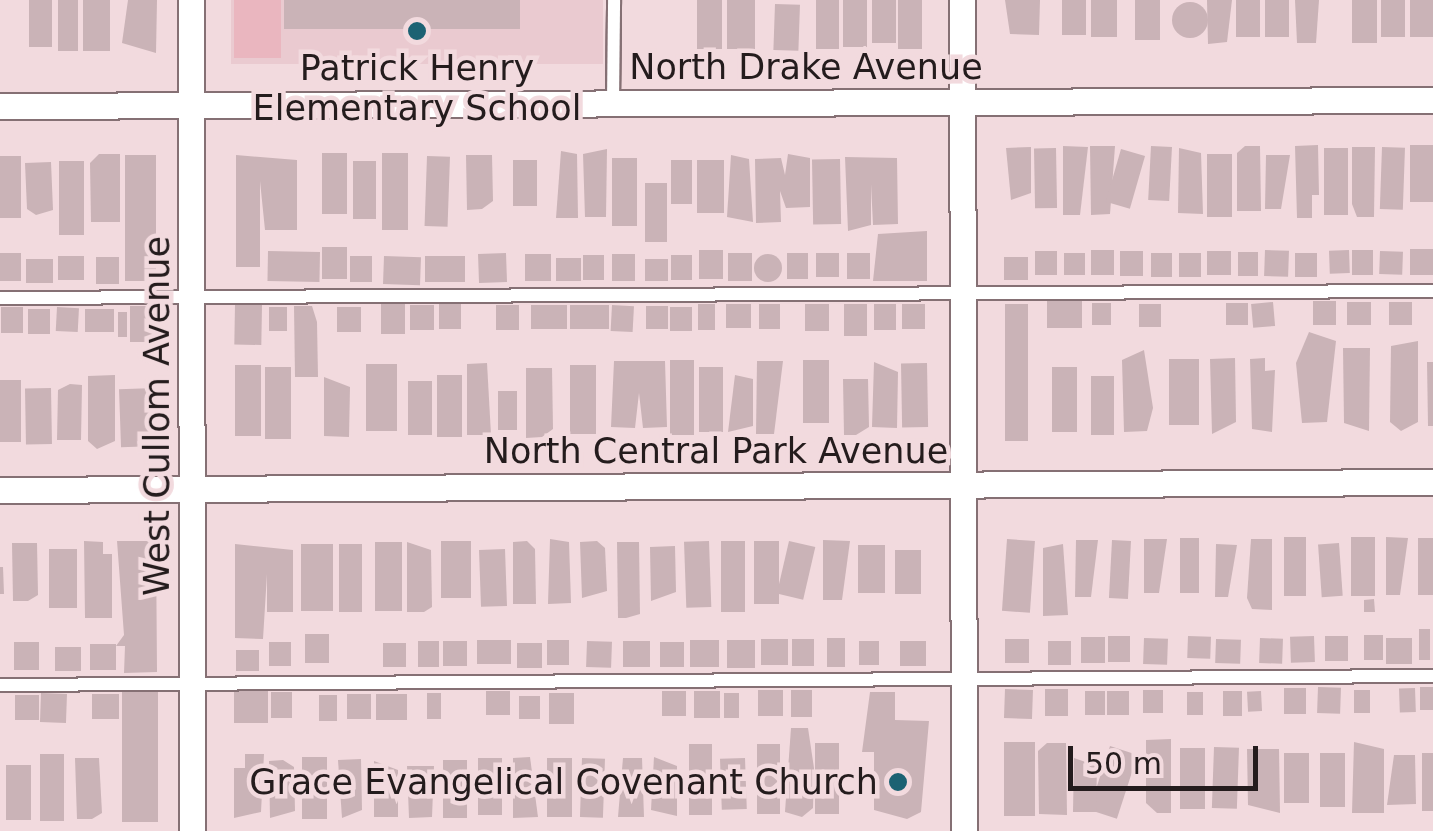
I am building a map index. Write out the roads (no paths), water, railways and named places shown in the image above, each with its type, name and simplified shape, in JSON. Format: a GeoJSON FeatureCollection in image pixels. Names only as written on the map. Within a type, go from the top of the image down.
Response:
{"type":"FeatureCollection","features":[{"type":"Feature","properties":{"kind":"street","name":"West Cullom Avenue"},"geometry":{"type":"LineString","coordinates":[[191,0],[192,831]]}},
{"type":"Feature","properties":{"kind":"street"},"geometry":{"type":"LineString","coordinates":[[962,0],[964,831]]}},
{"type":"Feature","properties":{"kind":"street","name":"North Drake Avenue"},"geometry":{"type":"LineString","coordinates":[[0,106],[1433,100]]}},
{"type":"Feature","properties":{"kind":"street","name":"North Central Park Avenue"},"geometry":{"type":"LineString","coordinates":[[0,490],[1433,482]]}},
{"type":"Feature","properties":{"kind":"lane"},"geometry":{"type":"LineString","coordinates":[[614,0],[614,103]]}},
{"type":"Feature","properties":{"kind":"lane"},"geometry":{"type":"LineString","coordinates":[[0,298],[1433,291]]}},
{"type":"Feature","properties":{"kind":"lane"},"geometry":{"type":"LineString","coordinates":[[0,684],[1433,676]]}},
{"type":"Feature","properties":{"kind":"place","name":"Patrick Henry Elementary School"},"geometry":{"type":"Point","coordinates":[417,31]}},
{"type":"Feature","properties":{"kind":"place","name":"Grace Evangelical Covenant Church"},"geometry":{"type":"Point","coordinates":[898,782]}}]}
